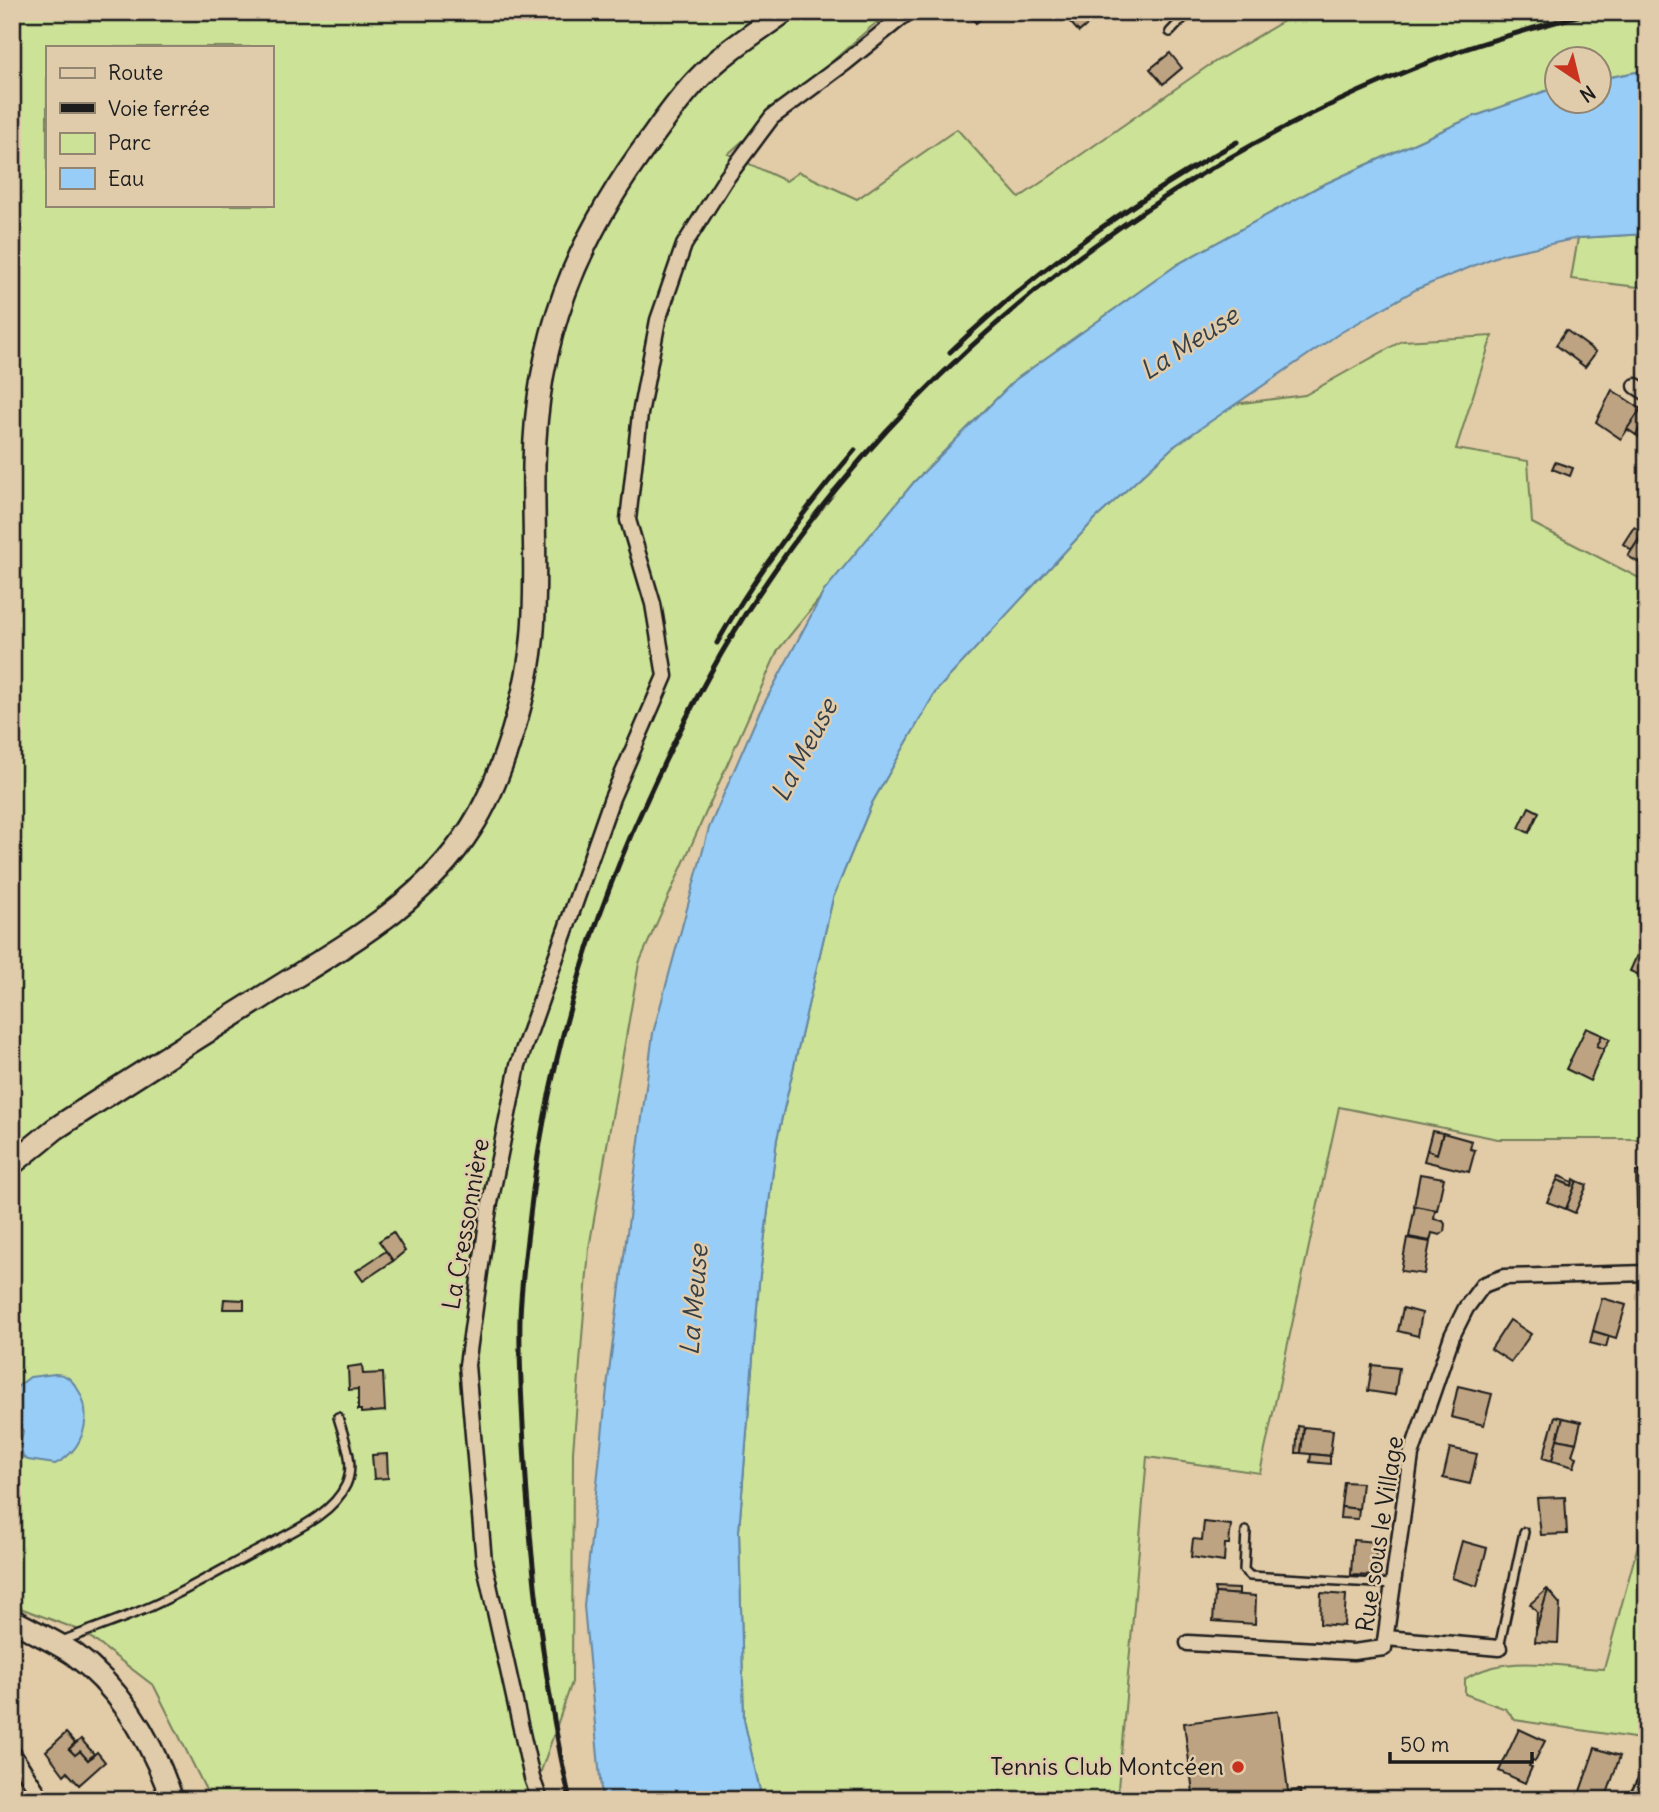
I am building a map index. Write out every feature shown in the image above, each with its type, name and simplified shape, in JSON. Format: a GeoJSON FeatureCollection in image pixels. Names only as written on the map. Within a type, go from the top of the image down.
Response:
{"type":"FeatureCollection","features":[{"type":"Feature","properties":{"kind":"street"},"geometry":{"type":"LineString","coordinates":[[12,1164],[75,1115],[376,925],[429,882],[472,828],[500,769],[528,665],[533,631],[536,419],[550,337],[562,295],[601,212],[666,117],[719,59],[784,12]]}},
{"type":"Feature","properties":{"kind":"street","name":"La Cressonnière"},"geometry":{"type":"LineString","coordinates":[[540,1800],[484,1562],[467,1365],[489,1208],[518,1065],[612,798],[665,676],[653,604],[628,520],[640,414],[659,320],[684,245],[724,180],[772,117],[908,12]]}},
{"type":"Feature","properties":{"kind":"street","name":"Rue sous le Village"},"geometry":{"type":"LineString","coordinates":[[1188,1643],[1353,1652],[1384,1648],[1411,1455],[1452,1336],[1466,1308],[1483,1285],[1504,1278],[1647,1273]]}},
{"type":"Feature","properties":{"kind":"street"},"geometry":{"type":"LineString","coordinates":[[12,1620],[72,1653],[100,1677],[124,1703],[162,1771],[172,1800]]}},
{"type":"Feature","properties":{"kind":"street"},"geometry":{"type":"LineString","coordinates":[[1386,1638],[1499,1648]]}},
{"type":"Feature","properties":{"kind":"street"},"geometry":{"type":"LineString","coordinates":[[12,1752],[43,1800]]}},
{"type":"Feature","properties":{"kind":"street"},"geometry":{"type":"LineString","coordinates":[[1636,1800],[1647,1779]]}},
{"type":"Feature","properties":{"kind":"lane"},"geometry":{"type":"LineString","coordinates":[[1170,32],[1189,12]]}},
{"type":"Feature","properties":{"kind":"lane"},"geometry":{"type":"LineString","coordinates":[[55,1644],[150,1607],[310,1521],[332,1503],[345,1487],[349,1473],[350,1458],[338,1417]]}},
{"type":"Feature","properties":{"kind":"lane"},"geometry":{"type":"LineString","coordinates":[[1246,1531],[1244,1570],[1250,1576],[1393,1584]]}},
{"type":"Feature","properties":{"kind":"lane"},"geometry":{"type":"LineString","coordinates":[[1499,1648],[1524,1532]]}},
{"type":"Feature","properties":{"kind":"green space"},"geometry":{"type":"Polygon","coordinates":[[[12,12],[891,12],[728,154],[786,181],[799,172],[857,199],[957,129],[1019,198],[1208,66],[1299,12],[1647,12],[1647,70],[1614,76],[1614,46],[1544,46],[1544,92],[1470,118],[1318,187],[1178,264],[1015,380],[914,482],[778,650],[639,963],[589,1248],[573,1452],[572,1682],[531,1800],[211,1800],[154,1686],[82,1631],[12,1605],[12,12]]]}},
{"type":"Feature","properties":{"kind":"green space"},"geometry":{"type":"Polygon","coordinates":[[[1647,234],[1647,288],[1571,279],[1578,238],[1647,234]]]}},
{"type":"Feature","properties":{"kind":"green space"},"geometry":{"type":"Polygon","coordinates":[[[1492,336],[1456,449],[1528,461],[1532,523],[1647,582],[1647,1139],[1498,1139],[1339,1107],[1260,1473],[1147,1457],[1117,1800],[762,1800],[744,1720],[739,1531],[759,1283],[777,1139],[833,898],[872,803],[936,691],[1095,519],[1173,447],[1234,404],[1305,395],[1402,341],[1492,336]]]}},
{"type":"Feature","properties":{"kind":"green space"},"geometry":{"type":"Polygon","coordinates":[[[1647,1512],[1647,1740],[1515,1720],[1506,1709],[1465,1694],[1465,1679],[1497,1666],[1532,1664],[1604,1669],[1647,1512]]]}},
{"type":"Feature","properties":{"kind":"water","name":"La Meuse"},"geometry":{"type":"Polygon","coordinates":[[[1647,70],[1647,234],[1578,238],[1500,255],[1417,289],[1340,333],[1173,447],[1095,519],[936,691],[872,803],[833,898],[777,1139],[759,1283],[739,1531],[744,1720],[762,1800],[602,1800],[584,1606],[608,1379],[653,1033],[709,828],[758,715],[824,591],[914,482],[1015,380],[1178,264],[1318,187],[1470,118],[1544,92],[1544,116],[1614,116],[1614,76],[1647,70]]]}},
{"type":"Feature","properties":{"kind":"water"},"geometry":{"type":"Polygon","coordinates":[[[55,1374],[70,1380],[82,1398],[85,1409],[83,1431],[73,1451],[55,1464],[28,1460],[23,1457],[20,1445],[23,1431],[13,1413],[12,1391],[30,1377],[55,1374]]]}},
{"type":"Feature","properties":{"kind":"building"},"geometry":{"type":"Polygon","coordinates":[[[967,12],[989,12],[976,23],[967,12]]]}},
{"type":"Feature","properties":{"kind":"building"},"geometry":{"type":"Polygon","coordinates":[[[1061,12],[1101,12],[1101,13],[1079,32],[1061,12]]]}},
{"type":"Feature","properties":{"kind":"building"},"geometry":{"type":"Polygon","coordinates":[[[1170,53],[1182,68],[1163,84],[1150,69],[1170,53]]]}},
{"type":"Feature","properties":{"kind":"building"},"geometry":{"type":"Polygon","coordinates":[[[1566,330],[1596,352],[1585,367],[1556,345],[1566,330]]]}},
{"type":"Feature","properties":{"kind":"building"},"geometry":{"type":"Polygon","coordinates":[[[1612,390],[1641,409],[1621,439],[1596,422],[1612,390]]]}},
{"type":"Feature","properties":{"kind":"building"},"geometry":{"type":"Polygon","coordinates":[[[1641,409],[1647,412],[1647,430],[1641,426],[1636,435],[1627,429],[1641,409]]]}},
{"type":"Feature","properties":{"kind":"building"},"geometry":{"type":"Polygon","coordinates":[[[1641,426],[1647,430],[1643,439],[1636,435],[1641,426]]]}},
{"type":"Feature","properties":{"kind":"building"},"geometry":{"type":"Polygon","coordinates":[[[1555,462],[1573,468],[1570,476],[1552,469],[1555,462]]]}},
{"type":"Feature","properties":{"kind":"building"},"geometry":{"type":"Polygon","coordinates":[[[1634,527],[1643,533],[1632,550],[1623,544],[1634,527]]]}},
{"type":"Feature","properties":{"kind":"building"},"geometry":{"type":"Polygon","coordinates":[[[1643,533],[1647,535],[1647,550],[1639,563],[1628,556],[1643,533]]]}},
{"type":"Feature","properties":{"kind":"building"},"geometry":{"type":"Polygon","coordinates":[[[1644,645],[1647,646],[1647,657],[1639,652],[1644,645]]]}},
{"type":"Feature","properties":{"kind":"building"},"geometry":{"type":"Polygon","coordinates":[[[1529,807],[1539,812],[1529,833],[1519,828],[1529,807]]]}},
{"type":"Feature","properties":{"kind":"building"},"geometry":{"type":"Polygon","coordinates":[[[1638,953],[1647,957],[1644,977],[1630,971],[1638,953]]]}},
{"type":"Feature","properties":{"kind":"building"},"geometry":{"type":"Polygon","coordinates":[[[1586,1028],[1602,1035],[1597,1046],[1604,1049],[1590,1081],[1566,1069],[1586,1028]]]}},
{"type":"Feature","properties":{"kind":"building"},"geometry":{"type":"Polygon","coordinates":[[[1602,1035],[1610,1039],[1604,1049],[1597,1046],[1602,1035]]]}},
{"type":"Feature","properties":{"kind":"building"},"geometry":{"type":"Polygon","coordinates":[[[1432,1131],[1443,1133],[1437,1154],[1427,1150],[1432,1131]]]}},
{"type":"Feature","properties":{"kind":"building"},"geometry":{"type":"Polygon","coordinates":[[[1443,1133],[1472,1141],[1470,1149],[1475,1150],[1469,1172],[1424,1161],[1427,1150],[1437,1154],[1443,1133]]]}},
{"type":"Feature","properties":{"kind":"building"},"geometry":{"type":"Polygon","coordinates":[[[1636,1172],[1647,1172],[1647,1208],[1637,1208],[1636,1172]]]}},
{"type":"Feature","properties":{"kind":"building"},"geometry":{"type":"Polygon","coordinates":[[[1420,1174],[1444,1178],[1437,1210],[1414,1206],[1420,1174]]]}},
{"type":"Feature","properties":{"kind":"building"},"geometry":{"type":"Polygon","coordinates":[[[1559,1176],[1573,1182],[1572,1186],[1557,1180],[1559,1176]]]}},
{"type":"Feature","properties":{"kind":"building"},"geometry":{"type":"Polygon","coordinates":[[[1574,1179],[1577,1181],[1566,1209],[1547,1202],[1557,1180],[1572,1186],[1574,1179]]]}},
{"type":"Feature","properties":{"kind":"building"},"geometry":{"type":"Polygon","coordinates":[[[1577,1181],[1587,1185],[1575,1213],[1566,1209],[1577,1181]]]}},
{"type":"Feature","properties":{"kind":"building"},"geometry":{"type":"Polygon","coordinates":[[[1415,1206],[1435,1210],[1434,1219],[1443,1221],[1444,1232],[1440,1235],[1432,1233],[1430,1241],[1409,1237],[1415,1206]]]}},
{"type":"Feature","properties":{"kind":"building"},"geometry":{"type":"Polygon","coordinates":[[[393,1232],[405,1251],[393,1261],[379,1241],[393,1232]]]}},
{"type":"Feature","properties":{"kind":"building"},"geometry":{"type":"Polygon","coordinates":[[[1407,1238],[1430,1242],[1424,1274],[1401,1271],[1407,1238]]]}},
{"type":"Feature","properties":{"kind":"building"},"geometry":{"type":"Polygon","coordinates":[[[386,1251],[393,1261],[363,1281],[356,1271],[386,1251]]]}},
{"type":"Feature","properties":{"kind":"building"},"geometry":{"type":"Polygon","coordinates":[[[1602,1298],[1626,1305],[1616,1338],[1593,1331],[1602,1298]]]}},
{"type":"Feature","properties":{"kind":"building"},"geometry":{"type":"Polygon","coordinates":[[[224,1299],[244,1300],[244,1309],[223,1309],[224,1299]]]}},
{"type":"Feature","properties":{"kind":"building"},"geometry":{"type":"Polygon","coordinates":[[[1403,1308],[1422,1313],[1418,1336],[1398,1331],[1403,1308]]]}},
{"type":"Feature","properties":{"kind":"building"},"geometry":{"type":"Polygon","coordinates":[[[1510,1320],[1531,1334],[1511,1362],[1491,1349],[1510,1320]]]}},
{"type":"Feature","properties":{"kind":"building"},"geometry":{"type":"Polygon","coordinates":[[[1593,1331],[1609,1336],[1606,1347],[1590,1343],[1593,1331]]]}},
{"type":"Feature","properties":{"kind":"building"},"geometry":{"type":"Polygon","coordinates":[[[362,1365],[363,1374],[383,1373],[385,1411],[361,1413],[361,1410],[358,1410],[358,1389],[349,1390],[348,1367],[362,1365]]]}},
{"type":"Feature","properties":{"kind":"building"},"geometry":{"type":"Polygon","coordinates":[[[1372,1365],[1399,1368],[1395,1395],[1368,1391],[1372,1365]]]}},
{"type":"Feature","properties":{"kind":"building"},"geometry":{"type":"Polygon","coordinates":[[[1458,1386],[1492,1394],[1484,1425],[1451,1417],[1458,1386]]]}},
{"type":"Feature","properties":{"kind":"building"},"geometry":{"type":"Polygon","coordinates":[[[1555,1416],[1563,1418],[1552,1461],[1543,1458],[1555,1416]]]}},
{"type":"Feature","properties":{"kind":"building"},"geometry":{"type":"Polygon","coordinates":[[[1563,1418],[1581,1422],[1576,1443],[1557,1439],[1563,1418]]]}},
{"type":"Feature","properties":{"kind":"building"},"geometry":{"type":"Polygon","coordinates":[[[1298,1426],[1304,1427],[1301,1453],[1296,1453],[1298,1426]]]}},
{"type":"Feature","properties":{"kind":"building"},"geometry":{"type":"Polygon","coordinates":[[[1304,1427],[1333,1430],[1330,1456],[1301,1453],[1304,1427]]]}},
{"type":"Feature","properties":{"kind":"building"},"geometry":{"type":"Polygon","coordinates":[[[1557,1439],[1576,1443],[1572,1455],[1577,1457],[1574,1467],[1552,1461],[1557,1439]]]}},
{"type":"Feature","properties":{"kind":"building"},"geometry":{"type":"Polygon","coordinates":[[[1450,1448],[1477,1454],[1470,1484],[1443,1478],[1450,1448]]]}},
{"type":"Feature","properties":{"kind":"building"},"geometry":{"type":"Polygon","coordinates":[[[387,1454],[388,1478],[374,1479],[372,1455],[387,1454]]]}},
{"type":"Feature","properties":{"kind":"building"},"geometry":{"type":"Polygon","coordinates":[[[1311,1454],[1330,1456],[1330,1464],[1310,1462],[1311,1454]]]}},
{"type":"Feature","properties":{"kind":"building"},"geometry":{"type":"Polygon","coordinates":[[[1344,1482],[1362,1483],[1359,1509],[1341,1507],[1344,1482]]]}},
{"type":"Feature","properties":{"kind":"building"},"geometry":{"type":"Polygon","coordinates":[[[1565,1497],[1567,1534],[1541,1535],[1537,1498],[1565,1497]]]}},
{"type":"Feature","properties":{"kind":"building"},"geometry":{"type":"Polygon","coordinates":[[[1341,1507],[1359,1509],[1358,1519],[1340,1518],[1341,1507]]]}},
{"type":"Feature","properties":{"kind":"building"},"geometry":{"type":"Polygon","coordinates":[[[1204,1522],[1231,1525],[1229,1544],[1225,1544],[1224,1562],[1191,1557],[1193,1539],[1202,1540],[1204,1522]]]}},
{"type":"Feature","properties":{"kind":"building"},"geometry":{"type":"Polygon","coordinates":[[[1353,1540],[1376,1542],[1375,1576],[1351,1575],[1353,1540]]]}},
{"type":"Feature","properties":{"kind":"building"},"geometry":{"type":"Polygon","coordinates":[[[1462,1541],[1487,1548],[1477,1586],[1452,1578],[1462,1541]]]}},
{"type":"Feature","properties":{"kind":"building"},"geometry":{"type":"Polygon","coordinates":[[[1214,1588],[1239,1589],[1239,1595],[1215,1593],[1214,1588]]]}},
{"type":"Feature","properties":{"kind":"building"},"geometry":{"type":"Polygon","coordinates":[[[1547,1589],[1536,1631],[1537,1612],[1530,1604],[1547,1589]]]}},
{"type":"Feature","properties":{"kind":"building"},"geometry":{"type":"Polygon","coordinates":[[[1548,1590],[1560,1604],[1558,1643],[1535,1642],[1548,1590]]]}},
{"type":"Feature","properties":{"kind":"building"},"geometry":{"type":"Polygon","coordinates":[[[1215,1593],[1256,1596],[1255,1624],[1213,1621],[1215,1593]]]}},
{"type":"Feature","properties":{"kind":"building"},"geometry":{"type":"Polygon","coordinates":[[[1321,1593],[1346,1595],[1344,1626],[1320,1624],[1321,1593]]]}},
{"type":"Feature","properties":{"kind":"building"},"geometry":{"type":"Polygon","coordinates":[[[1278,1711],[1288,1791],[1300,1790],[1301,1800],[1194,1800],[1184,1723],[1278,1711]]]}},
{"type":"Feature","properties":{"kind":"building"},"geometry":{"type":"Polygon","coordinates":[[[1519,1729],[1545,1741],[1535,1761],[1532,1760],[1529,1766],[1532,1767],[1525,1783],[1499,1771],[1519,1729]]]}},
{"type":"Feature","properties":{"kind":"building"},"geometry":{"type":"Polygon","coordinates":[[[66,1733],[75,1743],[69,1749],[75,1755],[80,1751],[88,1760],[97,1752],[105,1762],[79,1785],[67,1772],[64,1775],[46,1751],[66,1733]]]}},
{"type":"Feature","properties":{"kind":"building"},"geometry":{"type":"Polygon","coordinates":[[[81,1739],[94,1754],[88,1760],[80,1751],[75,1755],[69,1749],[81,1739]]]}},
{"type":"Feature","properties":{"kind":"building"},"geometry":{"type":"Polygon","coordinates":[[[1595,1748],[1620,1756],[1605,1800],[1577,1800],[1595,1748]]]}},
{"type":"Feature","properties":{"kind":"building"},"geometry":{"type":"Polygon","coordinates":[[[366,1791],[379,1791],[379,1800],[366,1800],[366,1791]]]}},
{"type":"Feature","properties":{"kind":"railway"},"geometry":{"type":"LineString","coordinates":[[570,1800],[553,1712],[534,1579],[521,1382],[521,1292],[537,1162],[546,1109],[570,1006],[603,905],[644,806],[683,724],[742,618],[825,502],[899,417],[980,339],[1066,267],[1158,202],[1254,144],[1355,94],[1459,51],[1592,12]]}},
{"type":"Feature","properties":{"kind":"railway"},"geometry":{"type":"LineString","coordinates":[[950,352],[1017,293],[1087,238],[1161,188],[1237,142]]}},
{"type":"Feature","properties":{"kind":"railway"},"geometry":{"type":"LineString","coordinates":[[717,643],[781,544],[855,450]]}},
{"type":"Feature","properties":{"kind":"place","name":"Tennis Club Montcéen"},"geometry":{"type":"Point","coordinates":[1238,1767]}}]}
